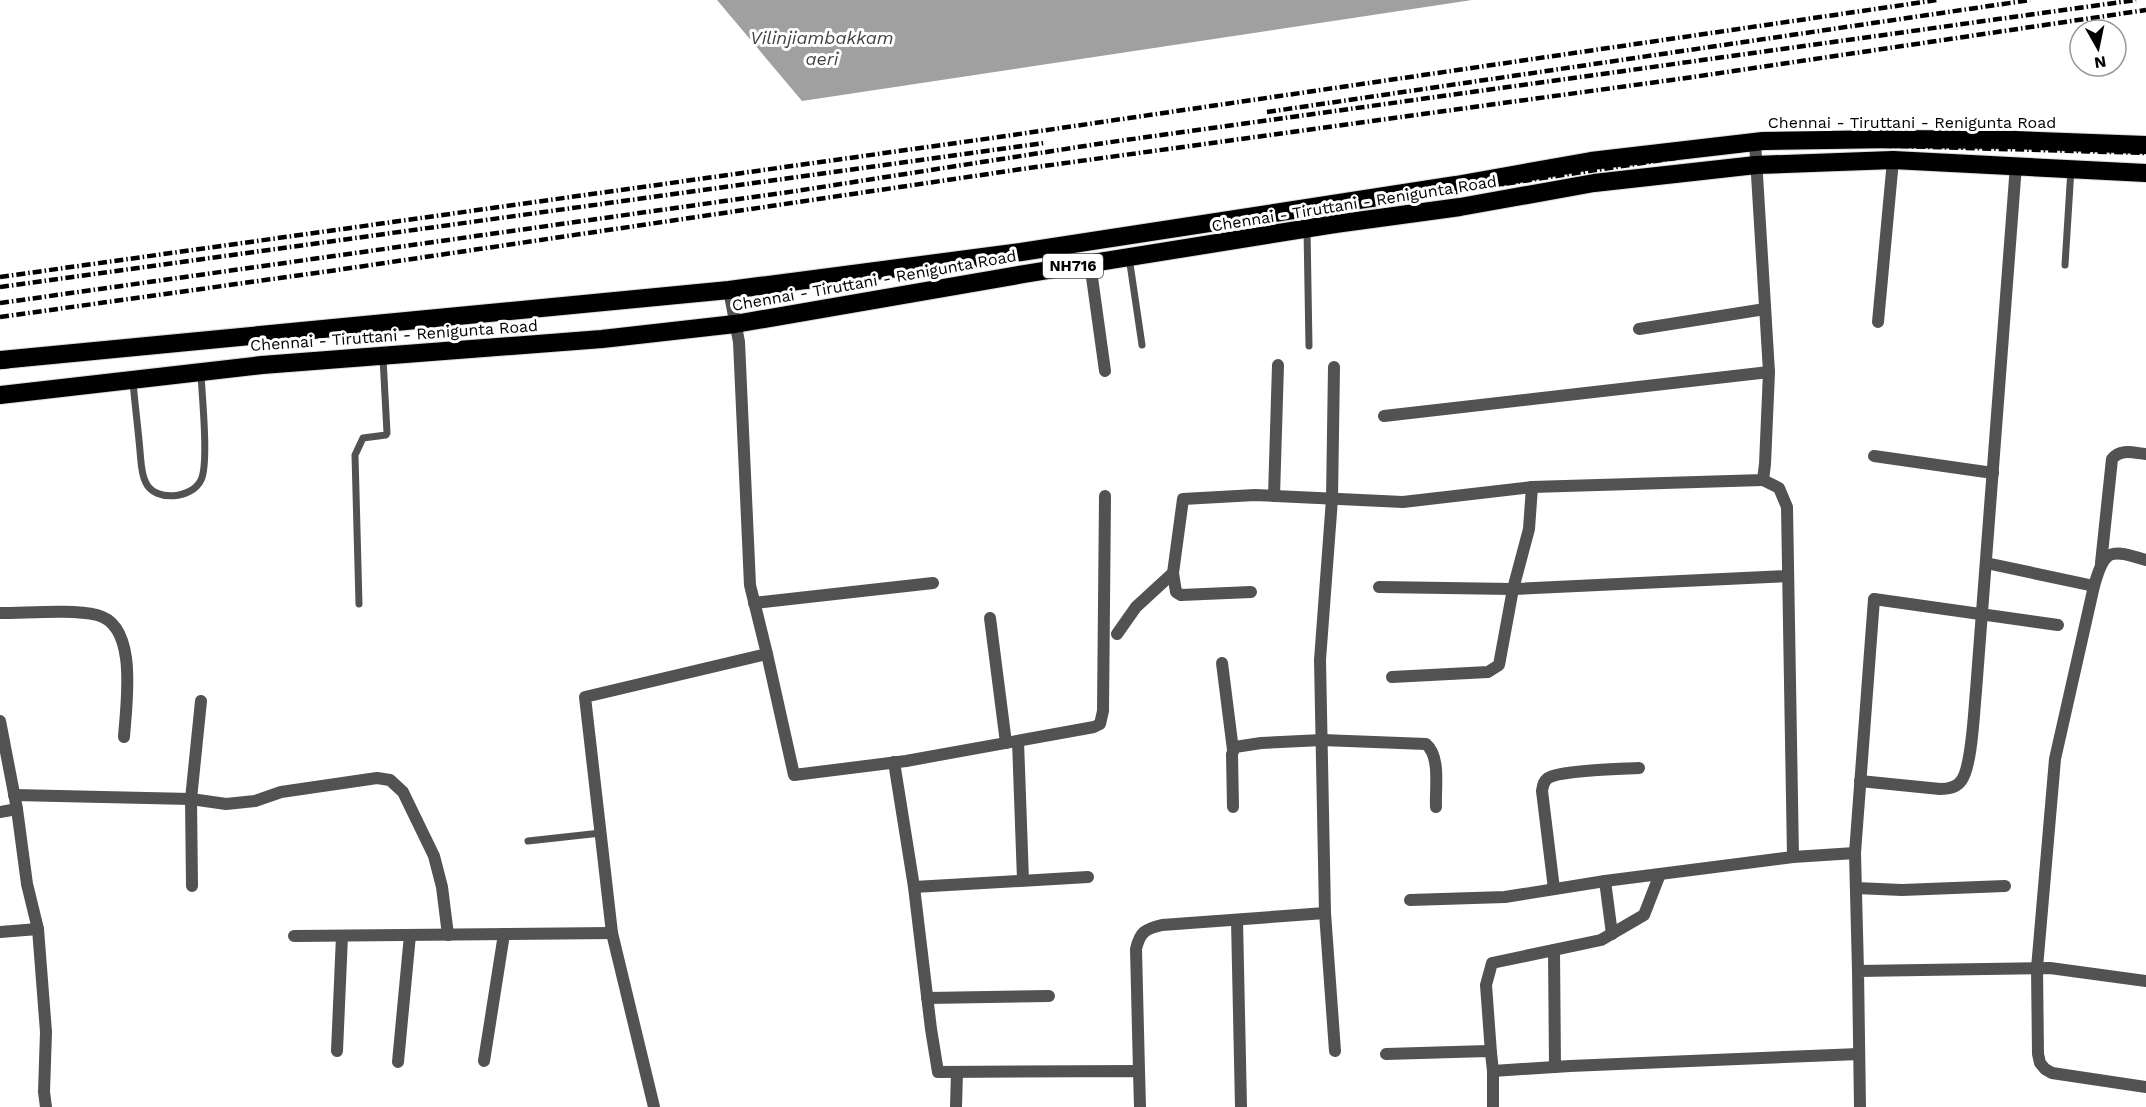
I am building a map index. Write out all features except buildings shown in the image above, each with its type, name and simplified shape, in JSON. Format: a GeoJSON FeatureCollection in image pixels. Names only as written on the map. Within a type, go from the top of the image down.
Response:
{"type":"FeatureCollection","features":[{"type":"Feature","properties":{"kind":"highway","name":"Chennai - Tiruttani - Renigunta Road"},"geometry":{"type":"LineString","coordinates":[[0,360],[729,290],[1021,252],[1456,185],[1591,161],[1755,142],[1893,138],[2146,145]]}},
{"type":"Feature","properties":{"kind":"highway","name":"Chennai - Tiruttani - Renigunta Road"},"geometry":{"type":"LineString","coordinates":[[0,395],[262,364],[602,339],[735,324],[1090,263],[1460,207],[1594,183],[1756,165],[1893,160],[2146,173]]}},
{"type":"Feature","properties":{"kind":"street"},"geometry":{"type":"LineString","coordinates":[[1755,142],[1769,372],[1766,464],[1763,480]]}},
{"type":"Feature","properties":{"kind":"street"},"geometry":{"type":"LineString","coordinates":[[1878,322],[1893,160]]}},
{"type":"Feature","properties":{"kind":"street"},"geometry":{"type":"LineString","coordinates":[[1860,781],[1949,788],[1962,780],[1969,759],[2016,165]]}},
{"type":"Feature","properties":{"kind":"street"},"geometry":{"type":"LineString","coordinates":[[1090,263],[1105,371]]}},
{"type":"Feature","properties":{"kind":"street"},"geometry":{"type":"LineString","coordinates":[[729,290],[741,384],[750,585],[794,775],[894,762],[1094,727],[1100,724],[1102,719],[1104,496]]}},
{"type":"Feature","properties":{"kind":"street"},"geometry":{"type":"LineString","coordinates":[[1639,329],[1765,309]]}},
{"type":"Feature","properties":{"kind":"street"},"geometry":{"type":"LineString","coordinates":[[1274,496],[1278,364]]}},
{"type":"Feature","properties":{"kind":"street"},"geometry":{"type":"LineString","coordinates":[[1334,367],[1332,499],[1320,660],[1325,913],[1335,1052]]}},
{"type":"Feature","properties":{"kind":"street"},"geometry":{"type":"LineString","coordinates":[[1384,416],[1769,372]]}},
{"type":"Feature","properties":{"kind":"street"},"geometry":{"type":"LineString","coordinates":[[2146,454],[2126,451],[2116,453],[2112,459],[2101,563],[2055,759],[2037,968],[2038,1054],[2040,1063],[2045,1069],[2052,1073],[2146,1087]]}},
{"type":"Feature","properties":{"kind":"street"},"geometry":{"type":"LineString","coordinates":[[1874,456],[1993,473]]}},
{"type":"Feature","properties":{"kind":"street"},"geometry":{"type":"LineString","coordinates":[[1251,592],[1181,595],[1174,588],[1173,573],[1183,500],[1274,496],[1403,502],[1532,487],[1763,480],[1779,488],[1787,507],[1793,857]]}},
{"type":"Feature","properties":{"kind":"street"},"geometry":{"type":"LineString","coordinates":[[1392,677],[1488,672],[1497,668],[1502,659],[1513,589],[1529,529],[1532,487]]}},
{"type":"Feature","properties":{"kind":"street"},"geometry":{"type":"LineString","coordinates":[[2101,563],[2106,556],[2112,554],[2123,554],[2146,560]]}},
{"type":"Feature","properties":{"kind":"street"},"geometry":{"type":"LineString","coordinates":[[1986,563],[2094,586]]}},
{"type":"Feature","properties":{"kind":"street"},"geometry":{"type":"LineString","coordinates":[[1117,634],[1136,607],[1173,573]]}},
{"type":"Feature","properties":{"kind":"street"},"geometry":{"type":"LineString","coordinates":[[1379,587],[1513,589],[1788,576]]}},
{"type":"Feature","properties":{"kind":"street"},"geometry":{"type":"LineString","coordinates":[[754,603],[933,583]]}},
{"type":"Feature","properties":{"kind":"street"},"geometry":{"type":"LineString","coordinates":[[1860,1107],[1855,853],[1874,599],[2058,625]]}},
{"type":"Feature","properties":{"kind":"street"},"geometry":{"type":"LineString","coordinates":[[0,613],[79,613],[99,615],[112,622],[122,636],[126,653],[124,737]]}},
{"type":"Feature","properties":{"kind":"street"},"geometry":{"type":"LineString","coordinates":[[990,618],[1012,742],[1023,880]]}},
{"type":"Feature","properties":{"kind":"street"},"geometry":{"type":"LineString","coordinates":[[654,1107],[612,933],[585,697],[767,654]]}},
{"type":"Feature","properties":{"kind":"street"},"geometry":{"type":"LineString","coordinates":[[1222,663],[1233,750],[1233,807]]}},
{"type":"Feature","properties":{"kind":"street"},"geometry":{"type":"LineString","coordinates":[[192,886],[191,799],[201,701]]}},
{"type":"Feature","properties":{"kind":"street"},"geometry":{"type":"LineString","coordinates":[[0,721],[17,809],[27,884],[38,929],[46,1032],[44,1092],[46,1107]]}},
{"type":"Feature","properties":{"kind":"street"},"geometry":{"type":"LineString","coordinates":[[1233,750],[1240,745],[1322,740],[1426,744],[1431,748],[1434,757],[1436,807]]}},
{"type":"Feature","properties":{"kind":"street"},"geometry":{"type":"LineString","coordinates":[[894,762],[914,887],[938,1072],[1139,1071]]}},
{"type":"Feature","properties":{"kind":"street"},"geometry":{"type":"LineString","coordinates":[[1554,889],[1542,791],[1546,779],[1559,774],[1639,768]]}},
{"type":"Feature","properties":{"kind":"street"},"geometry":{"type":"LineString","coordinates":[[14,795],[191,799],[226,804],[242,803],[281,792],[376,778],[390,780],[403,792],[434,856],[442,887],[448,935]]}},
{"type":"Feature","properties":{"kind":"street"},"geometry":{"type":"LineString","coordinates":[[0,812],[17,809]]}},
{"type":"Feature","properties":{"kind":"street"},"geometry":{"type":"LineString","coordinates":[[1410,900],[1505,897],[1605,881],[1793,857],[1855,853]]}},
{"type":"Feature","properties":{"kind":"street"},"geometry":{"type":"LineString","coordinates":[[1493,1107],[1493,1071],[1486,985],[1492,963],[1601,940],[1644,915],[1660,874]]}},
{"type":"Feature","properties":{"kind":"street"},"geometry":{"type":"LineString","coordinates":[[914,887],[1088,877]]}},
{"type":"Feature","properties":{"kind":"street"},"geometry":{"type":"LineString","coordinates":[[1605,881],[1612,934]]}},
{"type":"Feature","properties":{"kind":"street"},"geometry":{"type":"LineString","coordinates":[[1856,888],[1902,890],[2005,886]]}},
{"type":"Feature","properties":{"kind":"street"},"geometry":{"type":"LineString","coordinates":[[1140,1107],[1136,949],[1139,936],[1147,928],[1162,925],[1325,913]]}},
{"type":"Feature","properties":{"kind":"street"},"geometry":{"type":"LineString","coordinates":[[1237,920],[1241,1107]]}},
{"type":"Feature","properties":{"kind":"street"},"geometry":{"type":"LineString","coordinates":[[0,932],[38,929]]}},
{"type":"Feature","properties":{"kind":"street"},"geometry":{"type":"LineString","coordinates":[[294,936],[612,933]]}},
{"type":"Feature","properties":{"kind":"street"},"geometry":{"type":"LineString","coordinates":[[484,1061],[504,934]]}},
{"type":"Feature","properties":{"kind":"street"},"geometry":{"type":"LineString","coordinates":[[398,1062],[410,935]]}},
{"type":"Feature","properties":{"kind":"street"},"geometry":{"type":"LineString","coordinates":[[337,1051],[342,936]]}},
{"type":"Feature","properties":{"kind":"street"},"geometry":{"type":"LineString","coordinates":[[1554,950],[1555,1067]]}},
{"type":"Feature","properties":{"kind":"street"},"geometry":{"type":"LineString","coordinates":[[1858,971],[2050,968],[2146,981]]}},
{"type":"Feature","properties":{"kind":"street"},"geometry":{"type":"LineString","coordinates":[[927,998],[1048,996]]}},
{"type":"Feature","properties":{"kind":"street"},"geometry":{"type":"LineString","coordinates":[[1386,1054],[1484,1051],[1491,1053]]}},
{"type":"Feature","properties":{"kind":"street"},"geometry":{"type":"LineString","coordinates":[[1493,1071],[1859,1054]]}},
{"type":"Feature","properties":{"kind":"street"},"geometry":{"type":"LineString","coordinates":[[956,1107],[957,1072]]}},
{"type":"Feature","properties":{"kind":"lane"},"geometry":{"type":"LineString","coordinates":[[2065,265],[2071,169]]}},
{"type":"Feature","properties":{"kind":"lane"},"geometry":{"type":"LineString","coordinates":[[1307,229],[1309,346]]}},
{"type":"Feature","properties":{"kind":"lane"},"geometry":{"type":"LineString","coordinates":[[1129,257],[1142,345]]}},
{"type":"Feature","properties":{"kind":"lane"},"geometry":{"type":"LineString","coordinates":[[359,604],[355,455],[363,438],[387,433],[383,355]]}},
{"type":"Feature","properties":{"kind":"lane"},"geometry":{"type":"LineString","coordinates":[[132,380],[146,484],[155,493],[166,496],[177,495],[191,489],[201,481],[205,457],[201,372]]}},
{"type":"Feature","properties":{"kind":"lane"},"geometry":{"type":"LineString","coordinates":[[528,841],[601,833]]}},
{"type":"Feature","properties":{"kind":"water","name":"Vilinjiambakkam aeri"},"geometry":{"type":"Polygon","coordinates":[[[717,0],[1472,0],[802,101],[717,0]]]}},
{"type":"Feature","properties":{"kind":"railway"},"geometry":{"type":"LineString","coordinates":[[0,277],[999,137],[1937,0]]}},
{"type":"Feature","properties":{"kind":"railway"},"geometry":{"type":"LineString","coordinates":[[1267,112],[2030,0]]}},
{"type":"Feature","properties":{"kind":"railway"},"geometry":{"type":"LineString","coordinates":[[0,303],[796,191],[1104,143],[2136,0]]}},
{"type":"Feature","properties":{"kind":"railway"},"geometry":{"type":"LineString","coordinates":[[0,317],[1022,169],[1693,77],[2146,10]]}},
{"type":"Feature","properties":{"kind":"railway"},"geometry":{"type":"LineString","coordinates":[[0,287],[1044,143]]}},
{"type":"Feature","properties":{"kind":"railway"},"geometry":{"type":"LineString","coordinates":[[0,367],[73,358],[751,294],[1007,259],[1702,154],[1766,147],[1860,145],[2146,153]]}}]}
